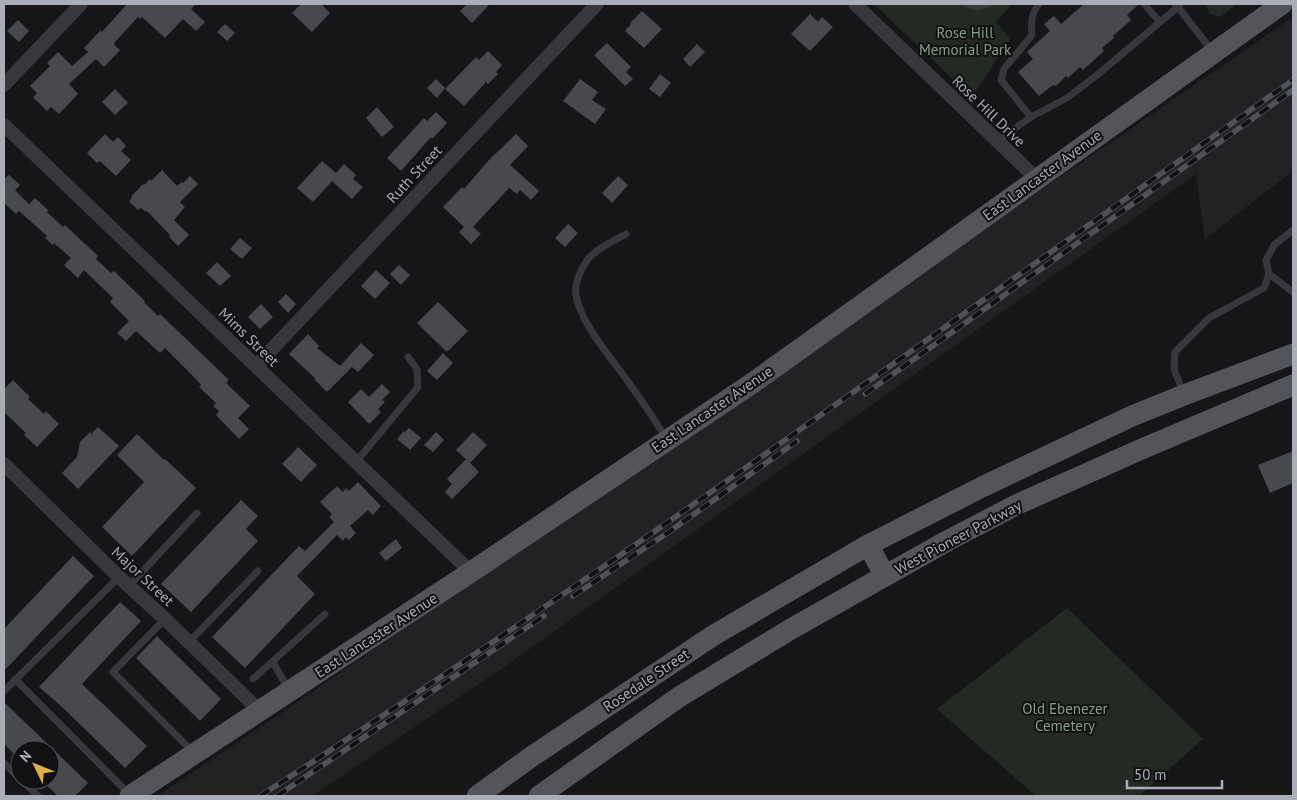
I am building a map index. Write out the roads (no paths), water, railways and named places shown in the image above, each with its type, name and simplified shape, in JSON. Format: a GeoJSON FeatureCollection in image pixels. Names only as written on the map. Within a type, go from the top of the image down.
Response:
{"type":"FeatureCollection","features":[{"type":"Feature","properties":{"kind":"main road","name":"East Lancaster Avenue"},"geometry":{"type":"LineString","coordinates":[[130,796],[472,572],[754,382],[1212,52],[1282,4]]}},
{"type":"Feature","properties":{"kind":"main road","name":"West Pioneer Parkway"},"geometry":{"type":"LineString","coordinates":[[821,573],[868,545],[1132,416],[1293,354]]}},
{"type":"Feature","properties":{"kind":"main road","name":"West Pioneer Parkway"},"geometry":{"type":"LineString","coordinates":[[538,796],[679,697],[790,629],[948,541],[1018,504],[1144,448],[1293,386]]}},
{"type":"Feature","properties":{"kind":"main road"},"geometry":{"type":"LineString","coordinates":[[868,545],[885,576]]}},
{"type":"Feature","properties":{"kind":"main road","name":"Rosedale Street"},"geometry":{"type":"LineString","coordinates":[[477,796],[531,757],[714,635],[821,573]]}},
{"type":"Feature","properties":{"kind":"street"},"geometry":{"type":"LineString","coordinates":[[4,85],[81,4]]}},
{"type":"Feature","properties":{"kind":"street","name":"Ruth Street"},"geometry":{"type":"LineString","coordinates":[[256,366],[597,4]]}},
{"type":"Feature","properties":{"kind":"street","name":"Rose Hill Drive"},"geometry":{"type":"LineString","coordinates":[[855,4],[1037,179]]}},
{"type":"Feature","properties":{"kind":"street","name":"Mims Street"},"geometry":{"type":"LineString","coordinates":[[4,125],[472,572]]}},
{"type":"Feature","properties":{"kind":"street","name":"Major Street"},"geometry":{"type":"LineString","coordinates":[[4,464],[124,582],[260,711]]}},
{"type":"Feature","properties":{"kind":"lane"},"geometry":{"type":"LineString","coordinates":[[967,4],[976,7],[989,4]]}},
{"type":"Feature","properties":{"kind":"lane"},"geometry":{"type":"LineString","coordinates":[[1031,116],[1000,80],[1004,69],[1032,35],[1031,18],[1039,4]]}},
{"type":"Feature","properties":{"kind":"lane"},"geometry":{"type":"LineString","coordinates":[[1144,4],[1160,22]]}},
{"type":"Feature","properties":{"kind":"lane"},"geometry":{"type":"LineString","coordinates":[[997,141],[1031,116],[1067,98],[1160,22],[1177,5],[1212,52]]}},
{"type":"Feature","properties":{"kind":"lane"},"geometry":{"type":"LineString","coordinates":[[1184,395],[1174,368],[1175,352],[1209,318],[1264,288],[1269,274],[1266,260],[1274,245],[1293,230]]}},
{"type":"Feature","properties":{"kind":"lane"},"geometry":{"type":"LineString","coordinates":[[626,234],[593,254],[587,260],[581,270],[575,293],[580,310],[590,328],[667,440]]}},
{"type":"Feature","properties":{"kind":"lane"},"geometry":{"type":"LineString","coordinates":[[1269,274],[1293,292]]}},
{"type":"Feature","properties":{"kind":"lane"},"geometry":{"type":"LineString","coordinates":[[356,462],[418,387],[417,369],[408,357]]}},
{"type":"Feature","properties":{"kind":"lane"},"geometry":{"type":"LineString","coordinates":[[4,691],[197,514]]}},
{"type":"Feature","properties":{"kind":"lane"},"geometry":{"type":"LineString","coordinates":[[189,642],[258,571]]}},
{"type":"Feature","properties":{"kind":"lane"},"geometry":{"type":"LineString","coordinates":[[253,679],[325,614]]}},
{"type":"Feature","properties":{"kind":"lane"},"geometry":{"type":"LineString","coordinates":[[165,619],[113,672],[195,754]]}},
{"type":"Feature","properties":{"kind":"lane"},"geometry":{"type":"LineString","coordinates":[[273,662],[289,692]]}},
{"type":"Feature","properties":{"kind":"lane"},"geometry":{"type":"LineString","coordinates":[[15,679],[130,796]]}},
{"type":"Feature","properties":{"kind":"railway"},"geometry":{"type":"LineString","coordinates":[[260,796],[651,534],[1293,80]]}},
{"type":"Feature","properties":{"kind":"railway"},"geometry":{"type":"LineString","coordinates":[[865,394],[1293,90]]}},
{"type":"Feature","properties":{"kind":"railway"},"geometry":{"type":"LineString","coordinates":[[573,596],[666,534],[797,441]]}},
{"type":"Feature","properties":{"kind":"railway"},"geometry":{"type":"LineString","coordinates":[[277,796],[544,616]]}},
{"type":"Feature","properties":{"kind":"park label","name":"Rose Hill Memorial Park"},"geometry":{"type":"Point","coordinates":[965,40]}},
{"type":"Feature","properties":{"kind":"park label","name":"Old Ebenezer Cemetery"},"geometry":{"type":"Point","coordinates":[1065,716]}}]}
